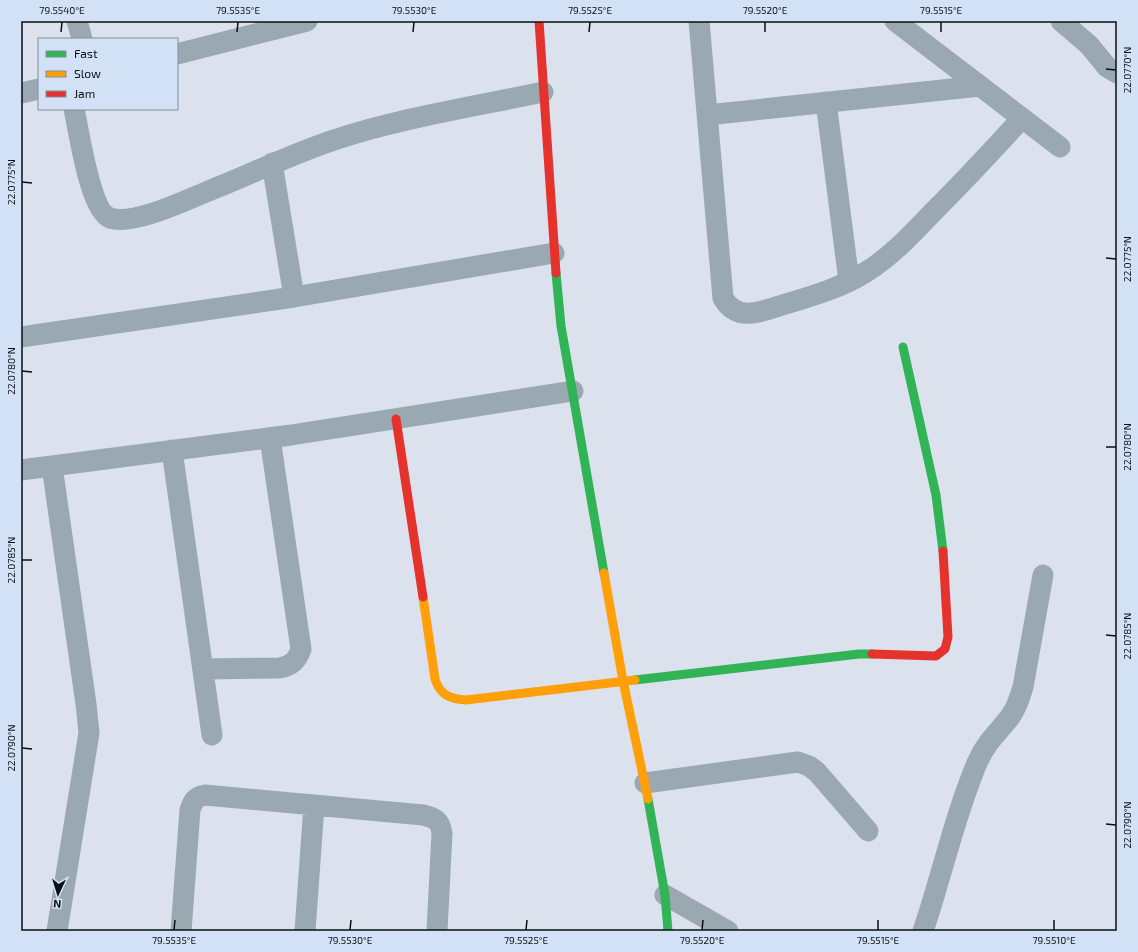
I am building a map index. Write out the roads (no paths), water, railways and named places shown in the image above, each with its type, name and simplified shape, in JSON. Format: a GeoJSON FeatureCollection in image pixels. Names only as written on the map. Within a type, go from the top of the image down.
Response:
{"type":"FeatureCollection","features":[{"type":"Feature","properties":{"kind":"street"},"geometry":{"type":"LineString","coordinates":[[77,21],[82,38]]}},
{"type":"Feature","properties":{"kind":"street"},"geometry":{"type":"LineString","coordinates":[[178,54],[307,21]]}},
{"type":"Feature","properties":{"kind":"street"},"geometry":{"type":"LineString","coordinates":[[539,21],[554,253],[561,326],[623,681],[645,784],[665,895],[668,931]]}},
{"type":"Feature","properties":{"kind":"street"},"geometry":{"type":"LineString","coordinates":[[699,21],[723,298],[727,305],[739,313],[758,313],[825,292],[867,272],[887,257],[918,228],[1022,118]]}},
{"type":"Feature","properties":{"kind":"street"},"geometry":{"type":"LineString","coordinates":[[895,21],[1060,147]]}},
{"type":"Feature","properties":{"kind":"street"},"geometry":{"type":"LineString","coordinates":[[1061,21],[1089,45],[1106,67],[1117,73]]}},
{"type":"Feature","properties":{"kind":"street"},"geometry":{"type":"LineString","coordinates":[[707,115],[980,86]]}},
{"type":"Feature","properties":{"kind":"street"},"geometry":{"type":"LineString","coordinates":[[21,93],[38,89]]}},
{"type":"Feature","properties":{"kind":"street"},"geometry":{"type":"LineString","coordinates":[[74,110],[92,192],[98,206],[103,214],[111,218],[124,219],[159,211],[332,141],[381,127],[543,92]]}},
{"type":"Feature","properties":{"kind":"street"},"geometry":{"type":"LineString","coordinates":[[826,102],[849,281]]}},
{"type":"Feature","properties":{"kind":"street"},"geometry":{"type":"LineString","coordinates":[[272,164],[294,297]]}},
{"type":"Feature","properties":{"kind":"street"},"geometry":{"type":"LineString","coordinates":[[21,338],[294,297],[554,253]]}},
{"type":"Feature","properties":{"kind":"street"},"geometry":{"type":"LineString","coordinates":[[396,419],[435,679],[437,688],[442,695],[458,700],[466,700],[859,654],[936,656],[944,652],[947,646],[948,637],[942,538],[930,467],[903,347]]}},
{"type":"Feature","properties":{"kind":"street"},"geometry":{"type":"LineString","coordinates":[[21,470],[270,438],[573,390]]}},
{"type":"Feature","properties":{"kind":"street"},"geometry":{"type":"LineString","coordinates":[[203,669],[279,668],[288,666],[295,662],[301,649],[270,438]]}},
{"type":"Feature","properties":{"kind":"street"},"geometry":{"type":"LineString","coordinates":[[172,450],[212,735]]}},
{"type":"Feature","properties":{"kind":"street"},"geometry":{"type":"LineString","coordinates":[[52,466],[89,733],[57,931]]}},
{"type":"Feature","properties":{"kind":"street"},"geometry":{"type":"LineString","coordinates":[[923,931],[950,841],[976,764],[987,742],[1010,717],[1018,705],[1023,686],[1042,575]]}},
{"type":"Feature","properties":{"kind":"street"},"geometry":{"type":"LineString","coordinates":[[645,784],[798,762],[809,766],[817,772],[868,831]]}},
{"type":"Feature","properties":{"kind":"street"},"geometry":{"type":"LineString","coordinates":[[181,931],[189,818],[192,801],[197,796],[205,795],[435,818],[441,824],[437,931]]}},
{"type":"Feature","properties":{"kind":"street"},"geometry":{"type":"LineString","coordinates":[[305,931],[314,805]]}},
{"type":"Feature","properties":{"kind":"street"},"geometry":{"type":"LineString","coordinates":[[665,895],[728,931]]}}]}
